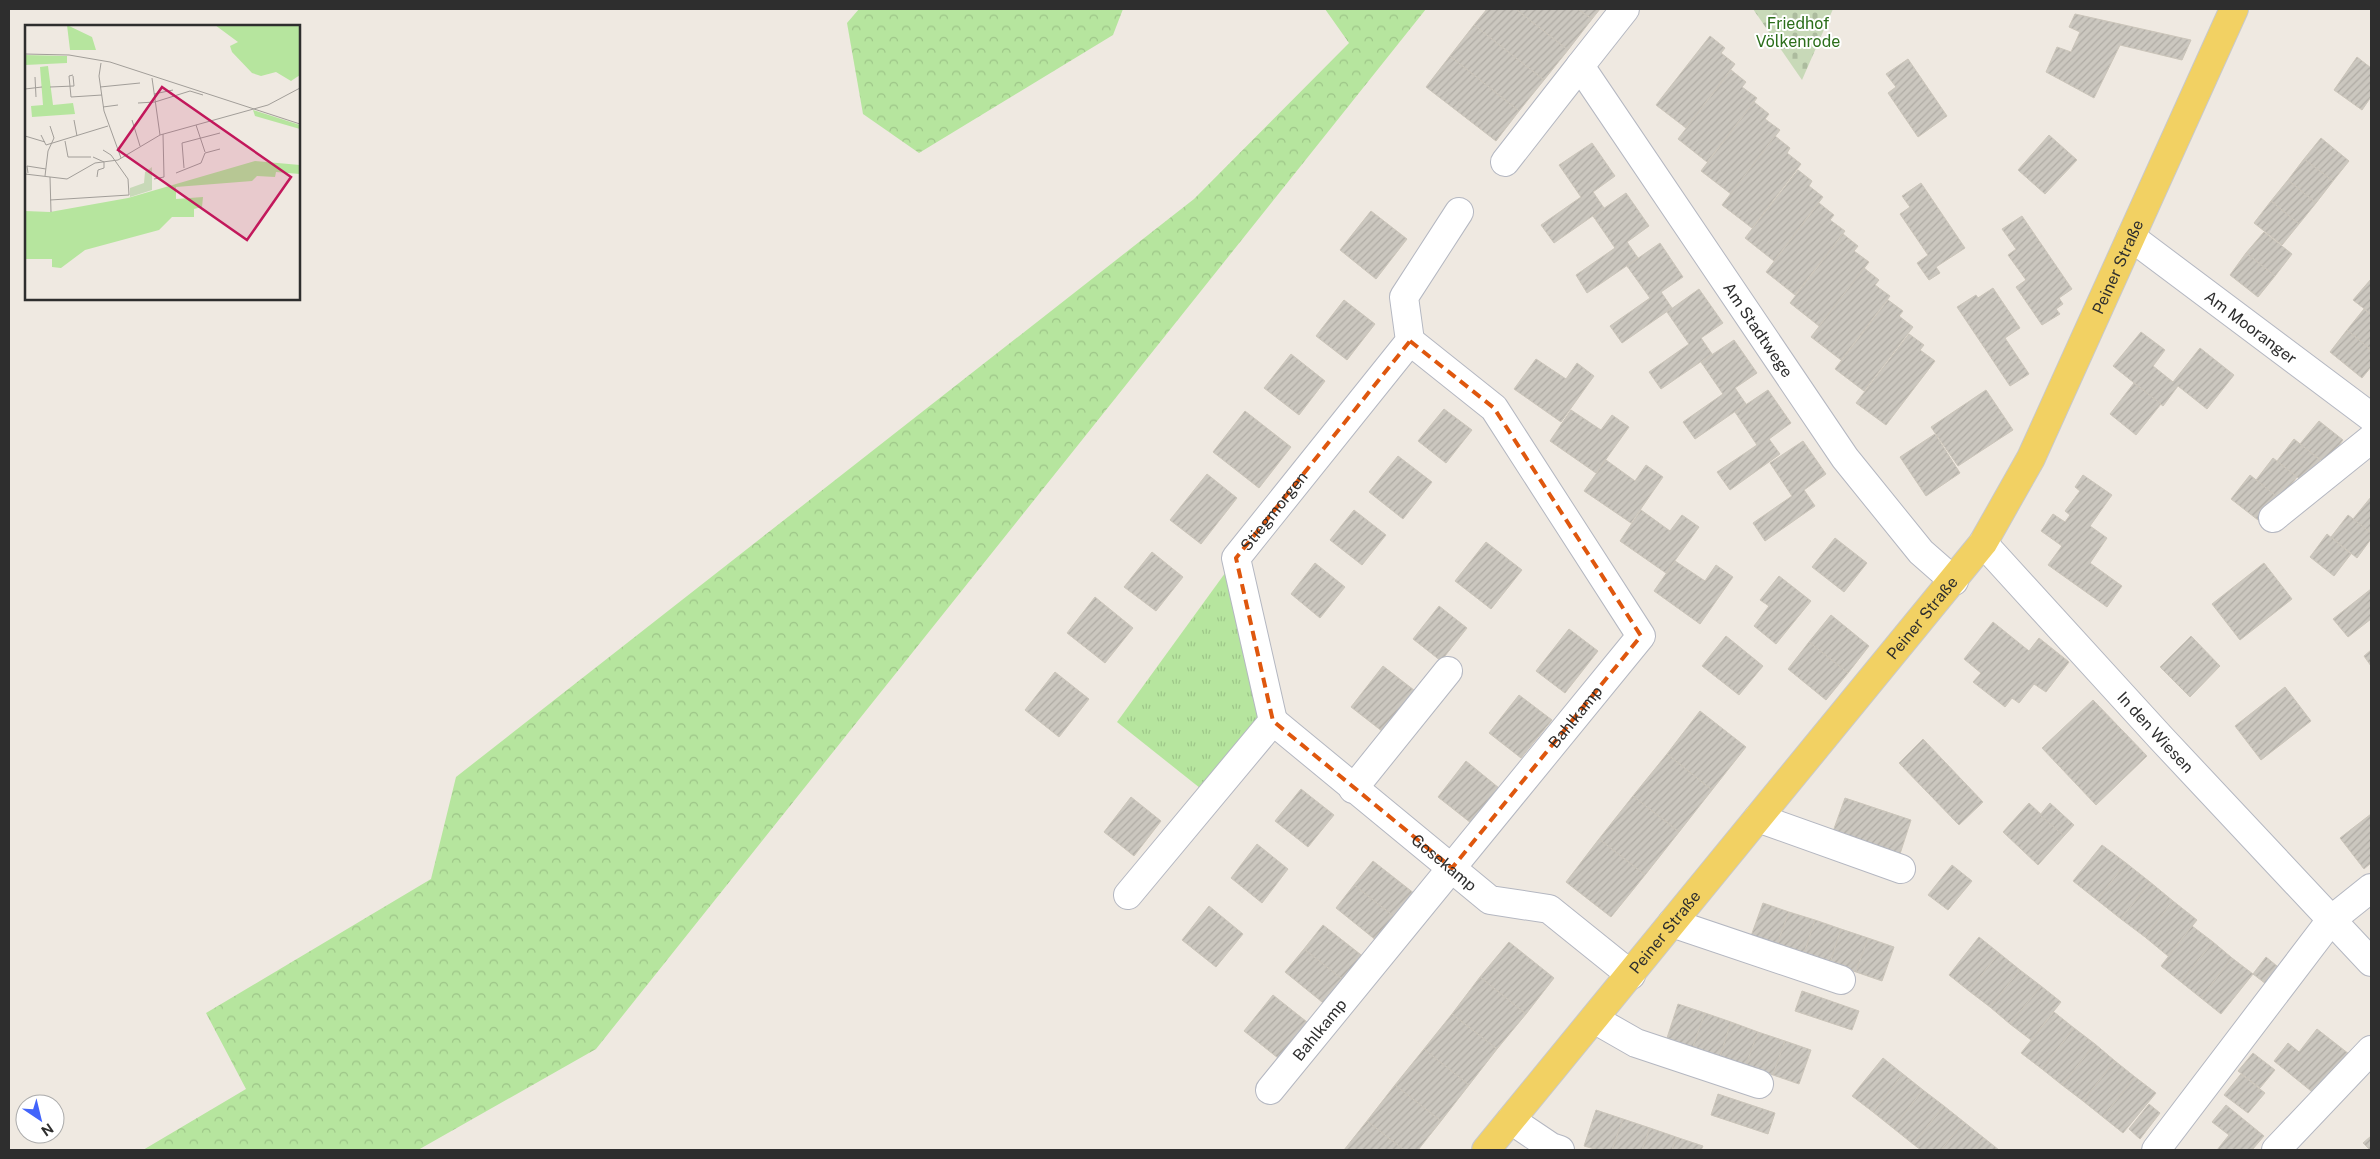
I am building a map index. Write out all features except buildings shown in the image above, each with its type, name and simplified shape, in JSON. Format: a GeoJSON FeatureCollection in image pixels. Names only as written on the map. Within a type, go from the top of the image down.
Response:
{"type":"FeatureCollection","features":[{"type":"Feature","properties":{"kind":"main road","name":"Peiner Straße"},"geometry":{"type":"LineString","coordinates":[[1486,1150],[1954,581],[1983,543],[2031,458],[2234,9]]}},
{"type":"Feature","properties":{"kind":"street"},"geometry":{"type":"LineString","coordinates":[[1505,162],[1625,9]]}},
{"type":"Feature","properties":{"kind":"street","name":"Am Stadtwege"},"geometry":{"type":"LineString","coordinates":[[1580,66],[1845,458],[1921,552],[1954,581]]}},
{"type":"Feature","properties":{"kind":"street"},"geometry":{"type":"LineString","coordinates":[[1410,341],[1404,297],[1459,212]]}},
{"type":"Feature","properties":{"kind":"street","name":"Am Mooranger"},"geometry":{"type":"LineString","coordinates":[[2131,237],[2371,417]]}},
{"type":"Feature","properties":{"kind":"street","name":"Stiegmorgen"},"geometry":{"type":"LineString","coordinates":[[1273,721],[1236,558],[1410,341]]}},
{"type":"Feature","properties":{"kind":"street","name":"Bahlkamp"},"geometry":{"type":"LineString","coordinates":[[1270,1090],[1641,636],[1494,408],[1410,341]]}},
{"type":"Feature","properties":{"kind":"street"},"geometry":{"type":"LineString","coordinates":[[2272,518],[2371,439]]}},
{"type":"Feature","properties":{"kind":"street","name":"In den Wiesen"},"geometry":{"type":"LineString","coordinates":[[1983,543],[2160,737],[2371,962]]}},
{"type":"Feature","properties":{"kind":"street"},"geometry":{"type":"LineString","coordinates":[[1353,789],[1448,671]]}},
{"type":"Feature","properties":{"kind":"street"},"geometry":{"type":"LineString","coordinates":[[1128,895],[1273,721]]}},
{"type":"Feature","properties":{"kind":"street","name":"Gosekamp"},"geometry":{"type":"LineString","coordinates":[[1273,721],[1353,789],[1490,900],[1549,909],[1630,975]]}},
{"type":"Feature","properties":{"kind":"street"},"geometry":{"type":"LineString","coordinates":[[1758,818],[1901,869]]}},
{"type":"Feature","properties":{"kind":"street"},"geometry":{"type":"LineString","coordinates":[[2156,1150],[2331,920],[2371,888]]}},
{"type":"Feature","properties":{"kind":"street"},"geometry":{"type":"LineString","coordinates":[[1672,923],[1841,980]]}},
{"type":"Feature","properties":{"kind":"street"},"geometry":{"type":"LineString","coordinates":[[1594,1019],[1636,1043],[1759,1084]]}},
{"type":"Feature","properties":{"kind":"street"},"geometry":{"type":"LineString","coordinates":[[2276,1150],[2371,1050]]}},
{"type":"Feature","properties":{"kind":"street"},"geometry":{"type":"LineString","coordinates":[[1511,1120],[1551,1147],[1560,1150]]}},
{"type":"Feature","properties":{"kind":"highlighted area"},"geometry":{"type":"Polygon","coordinates":[[[1410,341],[1494,408],[1641,636],[1452,868],[1273,721],[1236,558],[1410,341]]]}},
{"type":"Feature","properties":{"kind":"green space"},"geometry":{"type":"Polygon","coordinates":[[[859,9],[1123,9],[1113,35],[919,153],[863,114],[847,23],[859,9]]]}},
{"type":"Feature","properties":{"kind":"green space"},"geometry":{"type":"Polygon","coordinates":[[[1325,9],[1426,9],[596,1049],[418,1150],[143,1150],[246,1089],[206,1013],[431,879],[456,777],[1194,199],[1349,43],[1325,9]]]}},
{"type":"Feature","properties":{"kind":"green space","name":"Friedhof Völkenrode"},"geometry":{"type":"Polygon","coordinates":[[[1753,9],[1833,9],[1802,80],[1753,9]]]}},
{"type":"Feature","properties":{"kind":"green space"},"geometry":{"type":"Polygon","coordinates":[[[1236,558],[1273,721],[1210,796],[1117,722],[1236,558]]]}}]}
